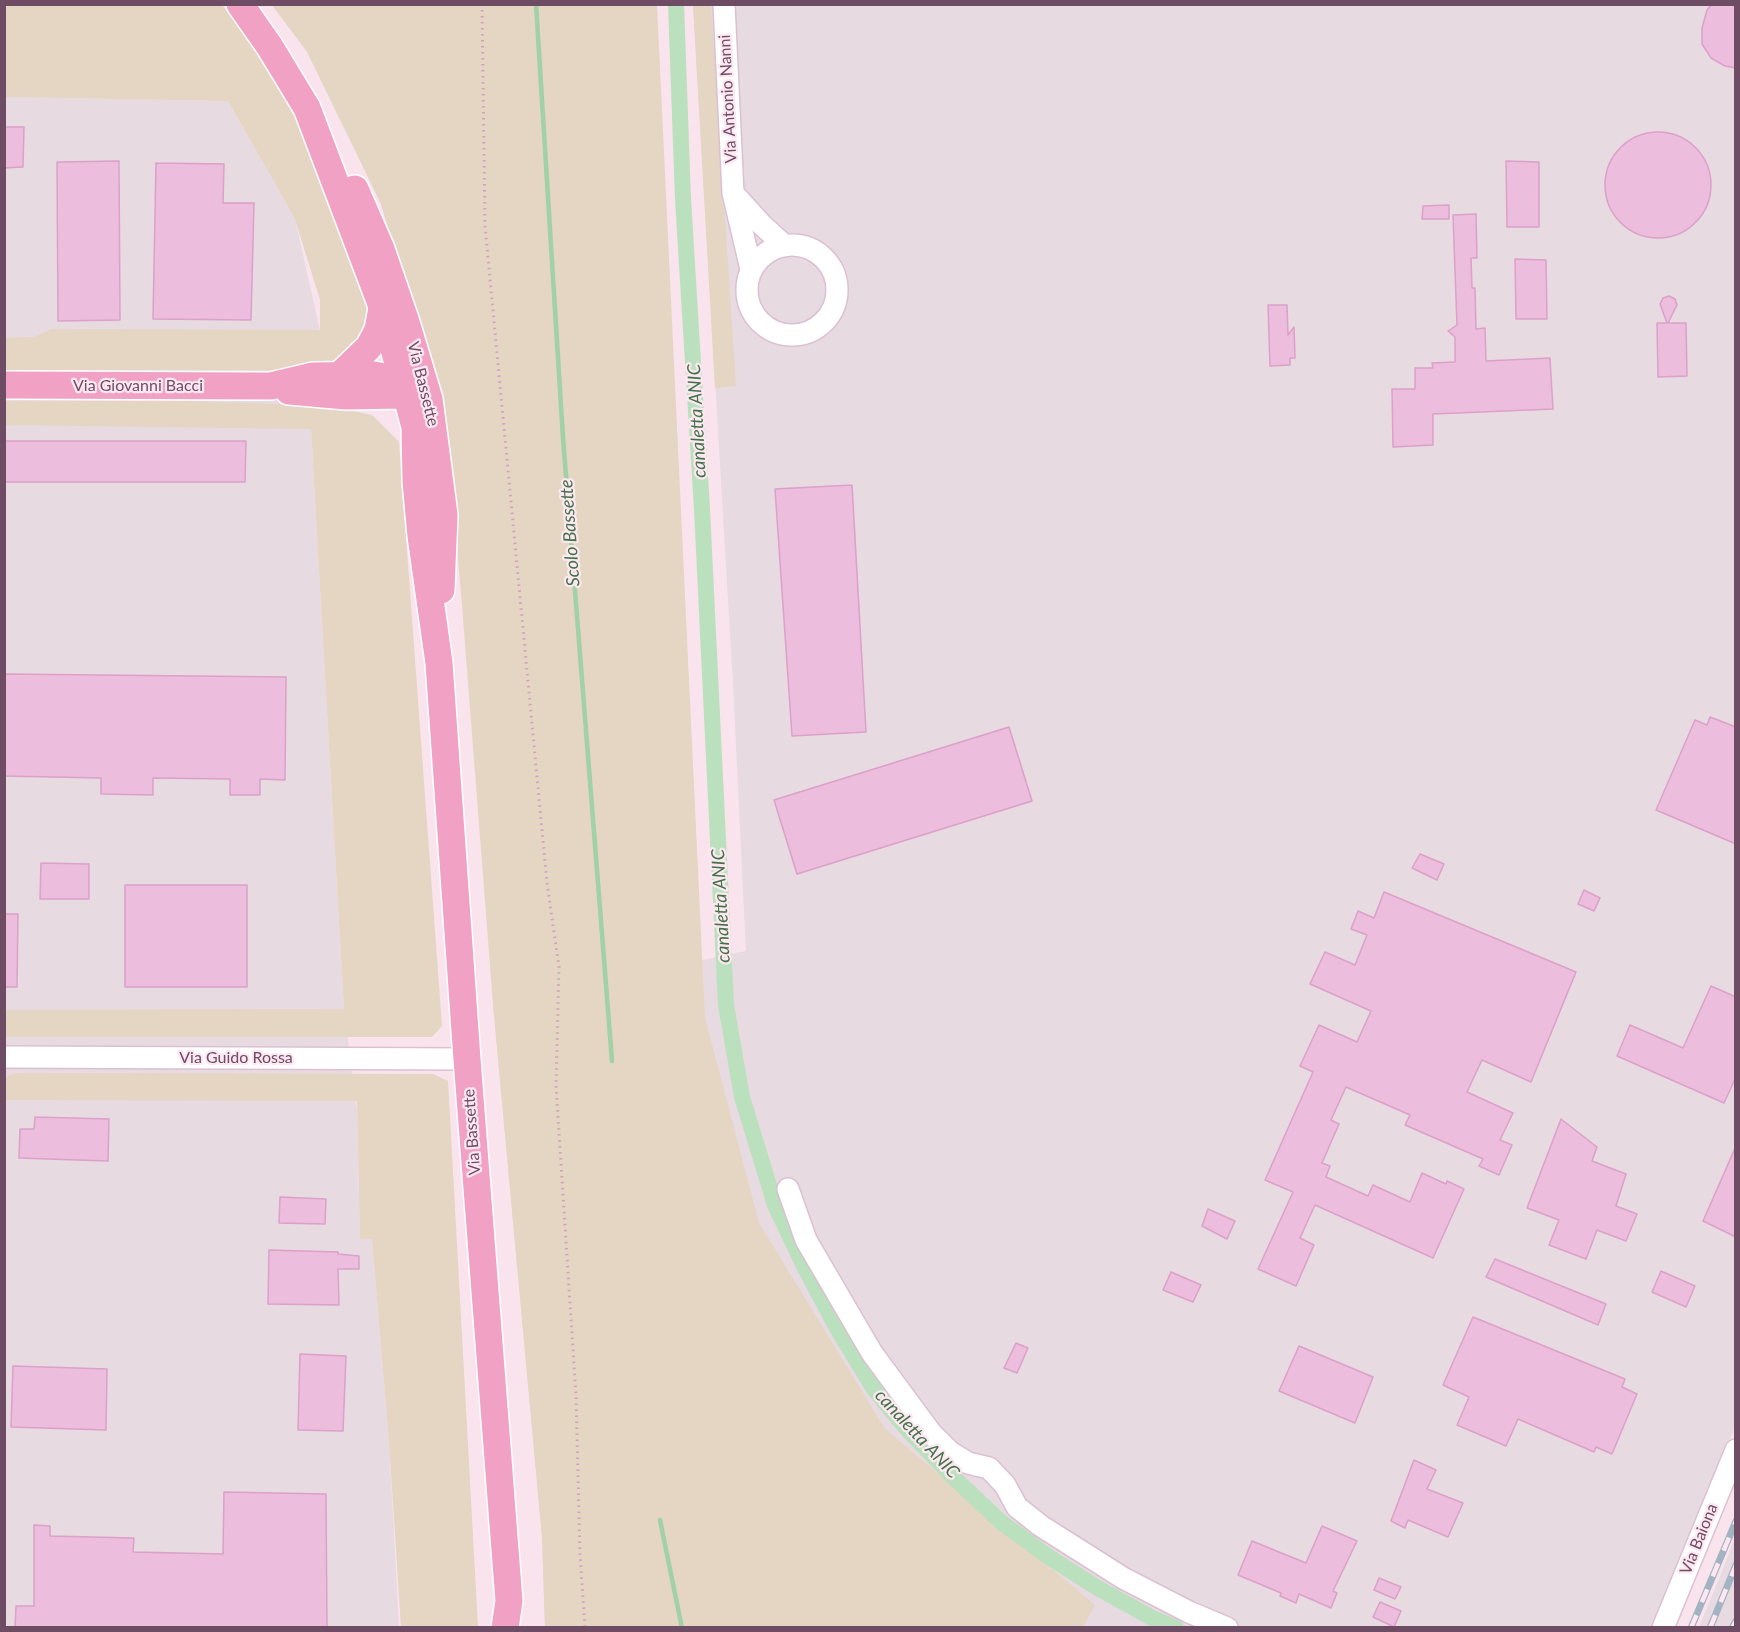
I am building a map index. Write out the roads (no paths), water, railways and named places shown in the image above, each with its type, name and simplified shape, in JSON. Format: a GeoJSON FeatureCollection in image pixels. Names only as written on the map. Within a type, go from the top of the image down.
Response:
{"type":"FeatureCollection","features":[{"type":"Feature","properties":{"kind":"main road","name":"Via Bassette"},"geometry":{"type":"LineString","coordinates":[[240,4],[270,47],[306,108],[382,308],[415,427],[416,481],[421,536],[439,663],[507,1614],[519,1628]]}},
{"type":"Feature","properties":{"kind":"main road","name":"Via Bassette"},"geometry":{"type":"LineString","coordinates":[[306,108],[327,129],[362,204],[381,249],[429,399],[444,515],[439,663]]}},
{"type":"Feature","properties":{"kind":"main road","name":"Via Bassette"},"geometry":{"type":"LineString","coordinates":[[362,204],[361,227],[414,374],[412,383],[405,389]]}},
{"type":"Feature","properties":{"kind":"main road"},"geometry":{"type":"LineString","coordinates":[[343,385],[378,330],[382,308]]}},
{"type":"Feature","properties":{"kind":"main road","name":"Via Giovanni Bacci"},"geometry":{"type":"LineString","coordinates":[[4,385],[271,386],[285,390],[343,385],[405,389]]}},
{"type":"Feature","properties":{"kind":"main road","name":"Via Giovanni Bacci"},"geometry":{"type":"LineString","coordinates":[[343,385],[364,401],[382,408],[394,420],[406,439],[416,481]]}},
{"type":"Feature","properties":{"kind":"main road","name":"Via Bassette"},"geometry":{"type":"LineString","coordinates":[[405,389],[413,390],[419,401],[442,573]]}},
{"type":"Feature","properties":{"kind":"street","name":"Via Antonio Nanni"},"geometry":{"type":"LineString","coordinates":[[724,4],[733,193],[751,270],[747,283],[747,298],[760,323],[773,331],[788,335],[804,334],[818,327],[829,316],[836,302],[837,286],[833,272],[814,250],[800,246],[785,246]]}},
{"type":"Feature","properties":{"kind":"street"},"geometry":{"type":"LineString","coordinates":[[733,193],[785,246]]}},
{"type":"Feature","properties":{"kind":"street"},"geometry":{"type":"LineString","coordinates":[[751,270],[760,258],[772,250],[785,246]]}},
{"type":"Feature","properties":{"kind":"street","name":"Via Guido Rossa"},"geometry":{"type":"LineString","coordinates":[[4,1057],[466,1059]]}},
{"type":"Feature","properties":{"kind":"street"},"geometry":{"type":"LineString","coordinates":[[788,1189],[806,1240],[872,1353],[931,1433],[950,1452],[968,1463],[989,1468],[1005,1485],[1017,1507],[1041,1526],[1113,1572],[1189,1612],[1227,1628]]}},
{"type":"Feature","properties":{"kind":"street","name":"Via Baiona"},"geometry":{"type":"LineString","coordinates":[[1663,1628],[1736,1450]]}},
{"type":"Feature","properties":{"kind":"waterway","name":"Scolo Bassette"},"geometry":{"type":"LineString","coordinates":[[536,4],[563,438],[612,1061]]}},
{"type":"Feature","properties":{"kind":"waterway","name":"canaletta ANIC"},"geometry":{"type":"LineString","coordinates":[[676,4],[683,199],[702,509],[726,1005],[742,1097],[775,1205],[838,1330],[874,1389],[905,1427],[1001,1522],[1096,1587],[1152,1618],[1176,1628]]}},
{"type":"Feature","properties":{"kind":"waterway","name":"Scolo Bassette"},"geometry":{"type":"LineString","coordinates":[[660,1520],[682,1628]]}},
{"type":"Feature","properties":{"kind":"railway"},"geometry":{"type":"LineString","coordinates":[[1691,1628],[1736,1521]]}},
{"type":"Feature","properties":{"kind":"railway"},"geometry":{"type":"LineString","coordinates":[[1710,1628],[1736,1565]]}},
{"type":"Feature","properties":{"kind":"railway"},"geometry":{"type":"LineString","coordinates":[[1732,1628],[1736,1621]]}}]}
